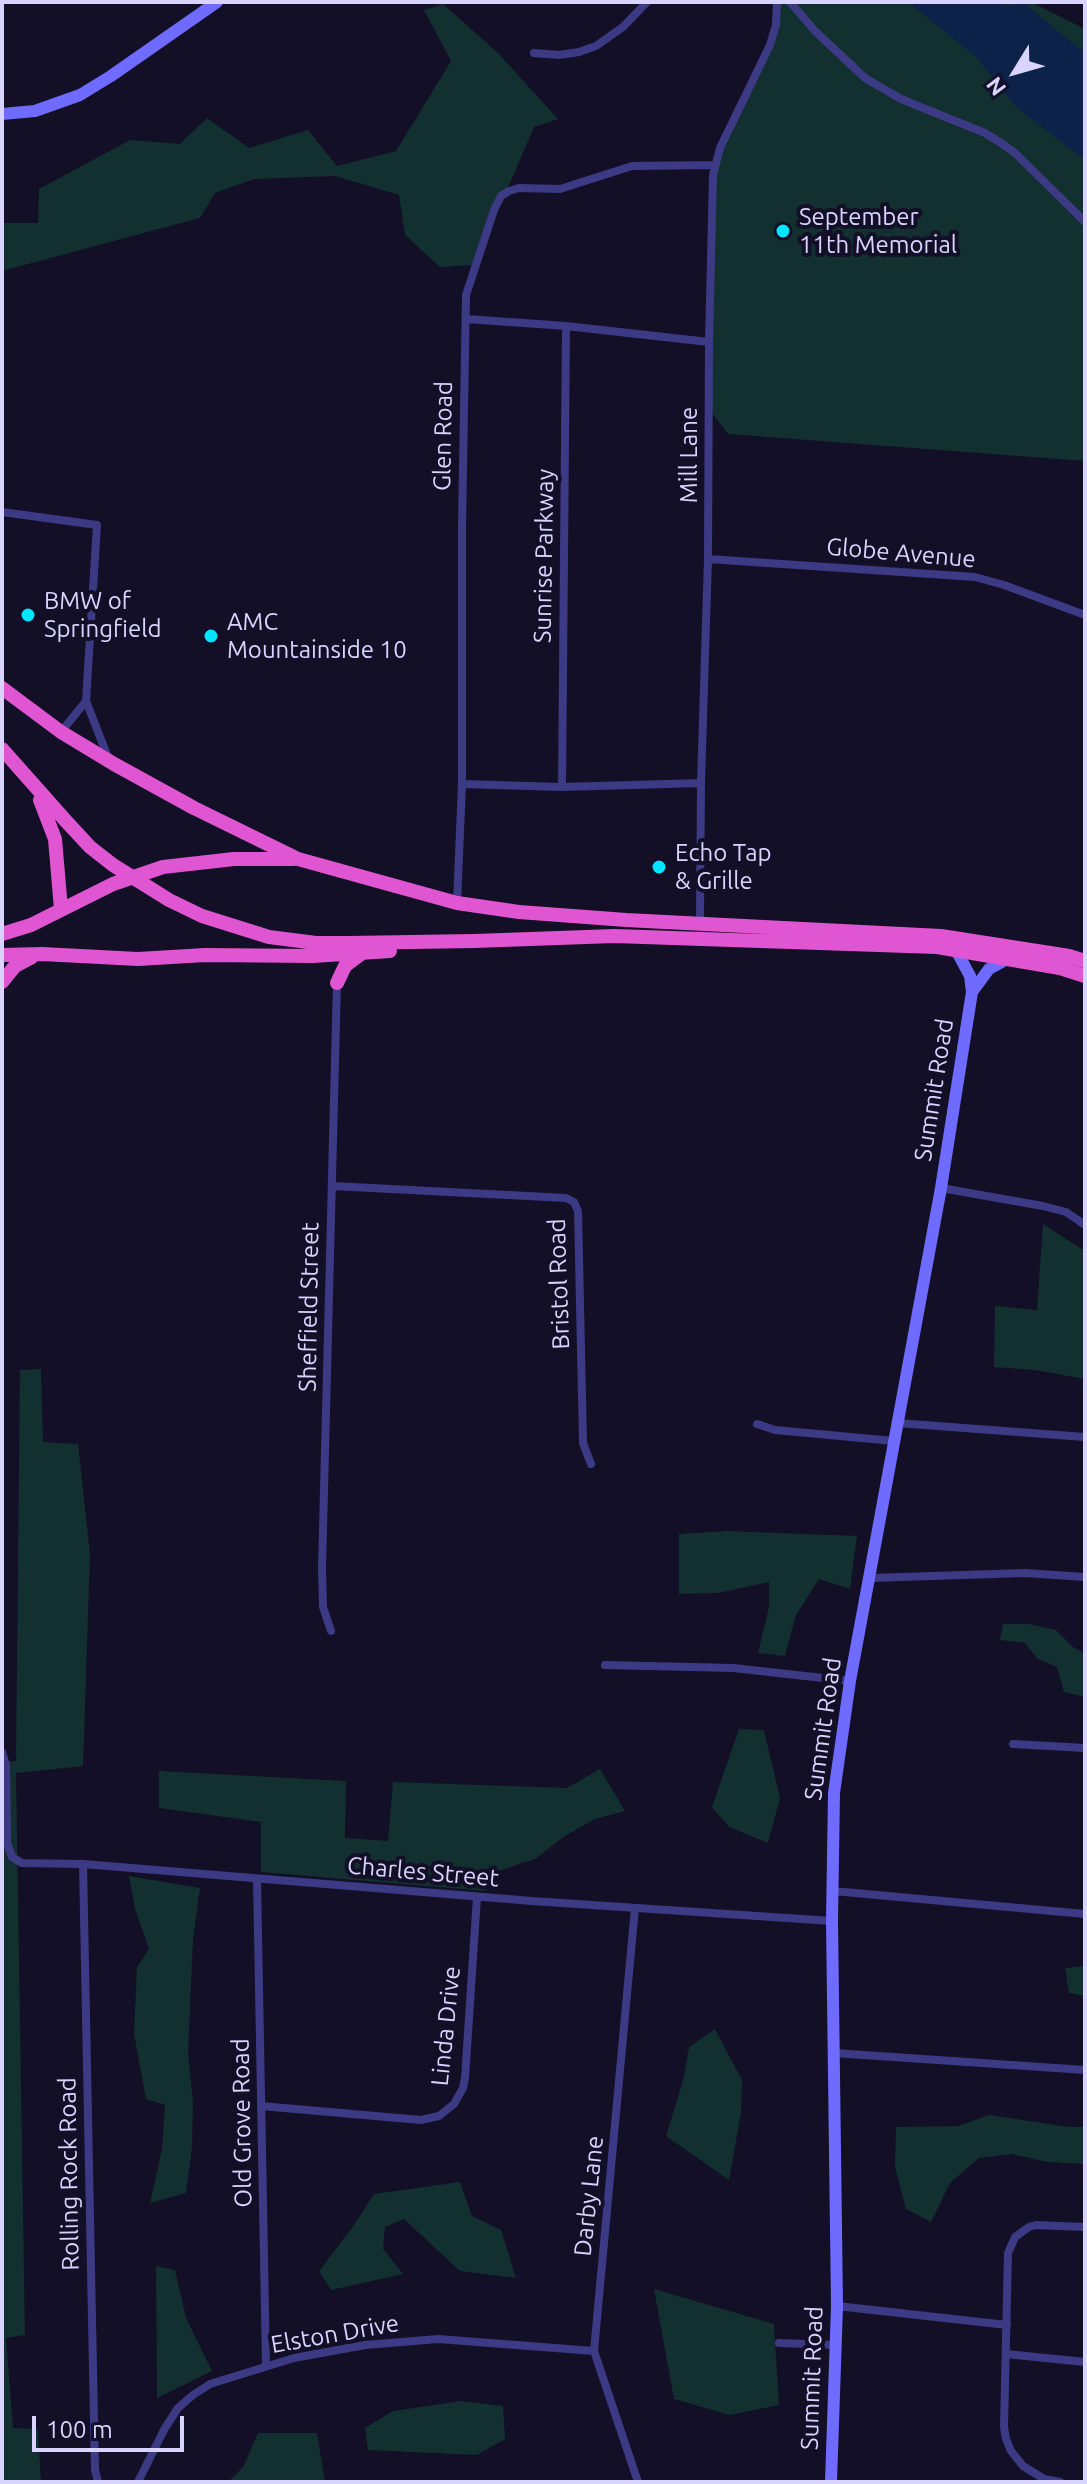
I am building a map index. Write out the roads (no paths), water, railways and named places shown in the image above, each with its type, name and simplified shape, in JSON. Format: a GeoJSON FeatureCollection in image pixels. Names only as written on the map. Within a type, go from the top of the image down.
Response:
{"type":"FeatureCollection","features":[{"type":"Feature","properties":{"kind":"highway"},"geometry":{"type":"LineString","coordinates":[[2,688],[61,732],[109,761],[194,808],[298,859],[457,903],[519,912],[626,920],[941,936],[1085,961]]}},
{"type":"Feature","properties":{"kind":"highway"},"geometry":{"type":"LineString","coordinates":[[2,749],[90,847],[113,865],[202,916],[269,937],[316,943],[614,936],[956,950],[1060,968],[1085,976]]}},
{"type":"Feature","properties":{"kind":"highway"},"geometry":{"type":"LineString","coordinates":[[30,782],[55,839],[61,909]]}},
{"type":"Feature","properties":{"kind":"highway"},"geometry":{"type":"LineString","coordinates":[[2,936],[113,884],[163,867],[234,859],[298,859]]}},
{"type":"Feature","properties":{"kind":"highway"},"geometry":{"type":"LineString","coordinates":[[2,955],[138,959],[205,955],[313,956],[362,954],[474,941]]}},
{"type":"Feature","properties":{"kind":"highway"},"geometry":{"type":"LineString","coordinates":[[2,982],[15,966],[42,954]]}},
{"type":"Feature","properties":{"kind":"highway"},"geometry":{"type":"LineString","coordinates":[[337,983],[345,966],[362,954]]}},
{"type":"Feature","properties":{"kind":"highway"},"geometry":{"type":"LineString","coordinates":[[313,956],[327,964],[337,983]]}},
{"type":"Feature","properties":{"kind":"main road"},"geometry":{"type":"LineString","coordinates":[[2,114],[43,109],[80,95],[217,2]]}},
{"type":"Feature","properties":{"kind":"main road","name":"Summit Road"},"geometry":{"type":"LineString","coordinates":[[831,2482],[837,2306],[832,1921],[834,1793],[850,1681],[941,1188],[972,992],[970,976],[956,950]]}},
{"type":"Feature","properties":{"kind":"main road","name":"Summit Road"},"geometry":{"type":"LineString","coordinates":[[972,992],[989,969],[1007,959]]}},
{"type":"Feature","properties":{"kind":"street"},"geometry":{"type":"LineString","coordinates":[[534,53],[559,55],[596,46],[623,27],[647,2]]}},
{"type":"Feature","properties":{"kind":"street","name":"Mill Lane"},"geometry":{"type":"LineString","coordinates":[[700,922],[708,559],[711,197],[720,148],[770,45],[776,25],[777,2]]}},
{"type":"Feature","properties":{"kind":"street"},"geometry":{"type":"LineString","coordinates":[[790,2],[823,39],[865,78],[901,99],[985,133],[1001,143],[1085,222]]}},
{"type":"Feature","properties":{"kind":"street","name":"Glen Road"},"geometry":{"type":"LineString","coordinates":[[457,903],[462,784],[466,295],[494,210],[501,196],[519,188],[560,189],[632,166],[715,165]]}},
{"type":"Feature","properties":{"kind":"street"},"geometry":{"type":"LineString","coordinates":[[466,319],[566,326],[709,342]]}},
{"type":"Feature","properties":{"kind":"street","name":"Sunrise Parkway"},"geometry":{"type":"LineString","coordinates":[[562,787],[566,326]]}},
{"type":"Feature","properties":{"kind":"street"},"geometry":{"type":"LineString","coordinates":[[2,512],[97,525],[86,701],[109,761]]}},
{"type":"Feature","properties":{"kind":"street","name":"Globe Avenue"},"geometry":{"type":"LineString","coordinates":[[708,559],[975,577],[1085,615]]}},
{"type":"Feature","properties":{"kind":"street"},"geometry":{"type":"LineString","coordinates":[[61,732],[86,701]]}},
{"type":"Feature","properties":{"kind":"street"},"geometry":{"type":"LineString","coordinates":[[462,784],[562,787],[701,783]]}},
{"type":"Feature","properties":{"kind":"street","name":"Sheffield Street"},"geometry":{"type":"LineString","coordinates":[[331,1631],[323,1607],[322,1568],[337,983]]}},
{"type":"Feature","properties":{"kind":"street","name":"Bristol Road"},"geometry":{"type":"LineString","coordinates":[[332,1186],[566,1198],[574,1202],[578,1211],[583,1443],[591,1464]]}},
{"type":"Feature","properties":{"kind":"street"},"geometry":{"type":"LineString","coordinates":[[941,1188],[1043,1206],[1066,1212],[1085,1225]]}},
{"type":"Feature","properties":{"kind":"street"},"geometry":{"type":"LineString","coordinates":[[897,1423],[1085,1437]]}},
{"type":"Feature","properties":{"kind":"street"},"geometry":{"type":"LineString","coordinates":[[757,1424],[775,1430],[894,1441]]}},
{"type":"Feature","properties":{"kind":"street"},"geometry":{"type":"LineString","coordinates":[[870,1578],[1025,1573],[1085,1577]]}},
{"type":"Feature","properties":{"kind":"street"},"geometry":{"type":"LineString","coordinates":[[605,1665],[733,1668],[850,1681]]}},
{"type":"Feature","properties":{"kind":"street"},"geometry":{"type":"LineString","coordinates":[[1013,1744],[1085,1748]]}},
{"type":"Feature","properties":{"kind":"street","name":"Charles Street"},"geometry":{"type":"LineString","coordinates":[[2,1752],[6,1765],[7,1843],[12,1857],[22,1863],[83,1864],[477,1897],[832,1921]]}},
{"type":"Feature","properties":{"kind":"street","name":"Rolling Rock Road"},"geometry":{"type":"LineString","coordinates":[[83,1864],[94,2438],[98,2482]]}},
{"type":"Feature","properties":{"kind":"street","name":"Old Grove Road"},"geometry":{"type":"LineString","coordinates":[[257,1879],[266,2366]]}},
{"type":"Feature","properties":{"kind":"street"},"geometry":{"type":"LineString","coordinates":[[833,1891],[1085,1914]]}},
{"type":"Feature","properties":{"kind":"street","name":"Linda Drive"},"geometry":{"type":"LineString","coordinates":[[261,2106],[421,2120],[439,2116],[454,2104],[460,2097],[465,2078],[477,1897]]}},
{"type":"Feature","properties":{"kind":"street","name":"Darby Lane"},"geometry":{"type":"LineString","coordinates":[[635,1908],[594,2351],[638,2482]]}},
{"type":"Feature","properties":{"kind":"street"},"geometry":{"type":"LineString","coordinates":[[834,2053],[1085,2070]]}},
{"type":"Feature","properties":{"kind":"street"},"geometry":{"type":"LineString","coordinates":[[1060,2482],[1044,2479],[1023,2466],[1011,2451],[1004,2427],[1008,2253],[1020,2232],[1036,2225],[1085,2227]]}},
{"type":"Feature","properties":{"kind":"street"},"geometry":{"type":"LineString","coordinates":[[837,2306],[1007,2325]]}},
{"type":"Feature","properties":{"kind":"street","name":"Elston Drive"},"geometry":{"type":"LineString","coordinates":[[138,2482],[178,2408],[210,2384],[266,2366],[365,2345],[438,2339],[594,2351]]}},
{"type":"Feature","properties":{"kind":"street"},"geometry":{"type":"LineString","coordinates":[[779,2343],[836,2345]]}},
{"type":"Feature","properties":{"kind":"street"},"geometry":{"type":"LineString","coordinates":[[1006,2354],[1085,2362]]}},
{"type":"Feature","properties":{"kind":"water"},"geometry":{"type":"Polygon","coordinates":[[[908,2],[997,2],[1006,6],[1024,3],[1085,53],[1085,160],[1017,108],[976,57],[908,2]]]}},
{"type":"Feature","properties":{"kind":"place","name":"September 11th Memorial"},"geometry":{"type":"Point","coordinates":[783,231]}},
{"type":"Feature","properties":{"kind":"place","name":"BMW of Springfield"},"geometry":{"type":"Point","coordinates":[28,615]}},
{"type":"Feature","properties":{"kind":"place","name":"AMC Mountainside 10"},"geometry":{"type":"Point","coordinates":[211,636]}},
{"type":"Feature","properties":{"kind":"place","name":"Echo Tap & Grille"},"geometry":{"type":"Point","coordinates":[659,867]}}]}
